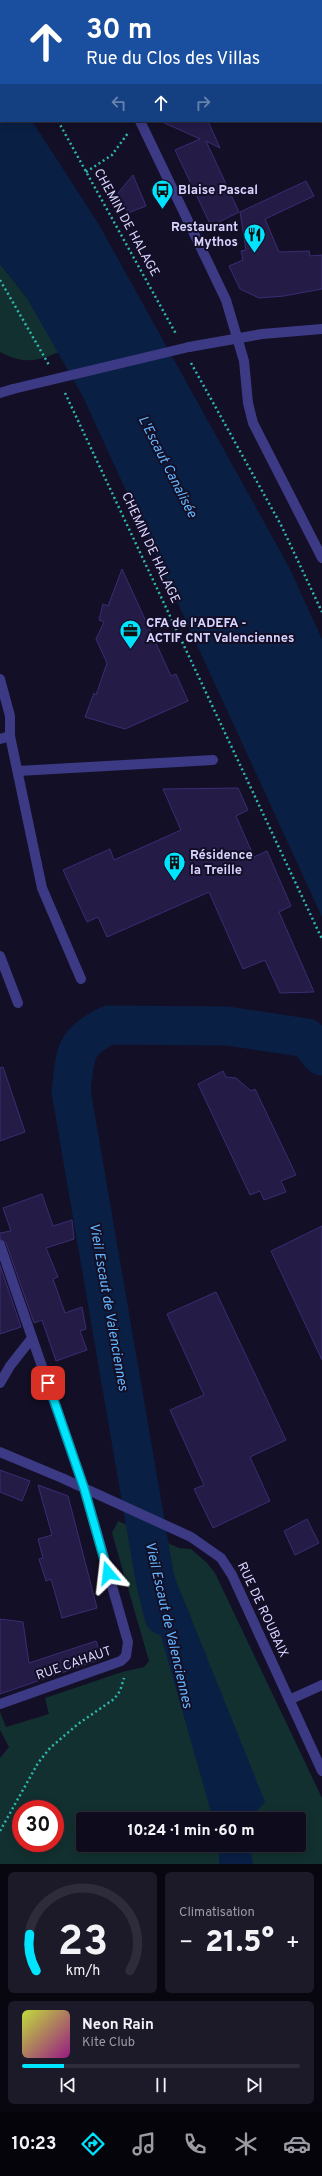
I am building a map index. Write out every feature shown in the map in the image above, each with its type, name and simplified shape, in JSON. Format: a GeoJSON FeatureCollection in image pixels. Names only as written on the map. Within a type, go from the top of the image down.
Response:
{"type":"FeatureCollection","features":[{"type":"Feature","properties":{"kind":"street"},"geometry":{"type":"LineString","coordinates":[[136,124],[221,289],[238,338],[244,361],[248,403],[253,423],[322,558]]}},
{"type":"Feature","properties":{"kind":"street"},"geometry":{"type":"LineString","coordinates":[[0,393],[188,352],[238,338],[322,329]]}},
{"type":"Feature","properties":{"kind":"street"},"geometry":{"type":"LineString","coordinates":[[0,679],[10,716],[5,738],[18,771],[42,888],[81,979]]}},
{"type":"Feature","properties":{"kind":"street"},"geometry":{"type":"LineString","coordinates":[[18,771],[213,760]]}},
{"type":"Feature","properties":{"kind":"street"},"geometry":{"type":"LineString","coordinates":[[0,956],[18,1003]]}},
{"type":"Feature","properties":{"kind":"street","name":"RUE CAHAUT"},"geometry":{"type":"LineString","coordinates":[[0,1245],[84,1488],[128,1642],[126,1656],[121,1662],[0,1704]]}},
{"type":"Feature","properties":{"kind":"street"},"geometry":{"type":"LineString","coordinates":[[0,1383],[10,1366],[32,1338]]}},
{"type":"Feature","properties":{"kind":"street","name":"RUE DE ROUBAIX"},"geometry":{"type":"LineString","coordinates":[[0,1452],[84,1488],[191,1537],[214,1551],[227,1565],[322,1771]]}},
{"type":"Feature","properties":{"kind":"street"},"geometry":{"type":"LineString","coordinates":[[289,1700],[322,1685]]}},
{"type":"Feature","properties":{"kind":"path","name":"CHEMIN DE HALAGE"},"geometry":{"type":"LineString","coordinates":[[59,122],[177,337]]}},
{"type":"Feature","properties":{"kind":"path"},"geometry":{"type":"LineString","coordinates":[[86,172],[112,155],[136,124]]}},
{"type":"Feature","properties":{"kind":"path"},"geometry":{"type":"LineString","coordinates":[[0,280],[51,369]]}},
{"type":"Feature","properties":{"kind":"path"},"geometry":{"type":"LineString","coordinates":[[188,352],[281,525],[322,612]]}},
{"type":"Feature","properties":{"kind":"path","name":"CHEMIN DE HALAGE"},"geometry":{"type":"LineString","coordinates":[[63,389],[322,940]]}},
{"type":"Feature","properties":{"kind":"path"},"geometry":{"type":"LineString","coordinates":[[0,1831],[38,1763],[50,1748],[78,1724],[114,1699],[120,1692],[124,1682],[121,1662]]}},
{"type":"Feature","properties":{"kind":"green space"},"geometry":{"type":"Polygon","coordinates":[[[0,264],[27,298],[59,352],[36,360],[23,360],[0,352],[0,264]]]}},
{"type":"Feature","properties":{"kind":"green space"},"geometry":{"type":"Polygon","coordinates":[[[118,1521],[179,1548],[191,1549],[207,1563],[215,1573],[322,1798],[322,1864],[0,1864],[0,1758],[9,1747],[0,1730],[0,1712],[6,1727],[49,1714],[45,1698],[122,1672],[144,1667],[149,1661],[112,1533],[118,1521]]]}},
{"type":"Feature","properties":{"kind":"water","name":"L'Escaut Canalisée"},"geometry":{"type":"Polygon","coordinates":[[[0,122],[33,122],[98,223],[289,567],[322,639],[322,917],[83,397],[27,298],[0,264],[0,122]]]}},
{"type":"Feature","properties":{"kind":"water"},"geometry":{"type":"Polygon","coordinates":[[[152,1536],[159,1539],[160,1555],[171,1568],[265,1802],[256,1812],[211,1812],[149,1594],[153,1556],[152,1536]]]}},
{"type":"Feature","properties":{"kind":"water"},"geometry":{"type":"Polygon","coordinates":[[[219,1852],[251,1852],[253,1864],[219,1864],[219,1852]]]}},
{"type":"Feature","properties":{"kind":"building"},"geometry":{"type":"Polygon","coordinates":[[[162,122],[208,122],[220,148],[206,141],[239,212],[211,226],[175,150],[200,139],[162,122]]]}},
{"type":"Feature","properties":{"kind":"building"},"geometry":{"type":"Polygon","coordinates":[[[133,175],[146,206],[128,213],[118,193],[133,175]]]}},
{"type":"Feature","properties":{"kind":"building"},"geometry":{"type":"Polygon","coordinates":[[[306,181],[314,196],[265,219],[279,252],[309,251],[310,256],[322,255],[322,289],[284,296],[259,298],[240,289],[229,266],[243,260],[241,251],[246,250],[240,212],[306,181]]]}},
{"type":"Feature","properties":{"kind":"building","name":"CFA de l'ADEFA - ACTIF CNT Valenciennes"},"geometry":{"type":"Polygon","coordinates":[[[122,569],[171,676],[176,674],[188,701],[125,729],[85,717],[94,693],[96,695],[107,663],[96,639],[104,622],[99,620],[103,604],[108,606],[122,569]]]}},
{"type":"Feature","properties":{"kind":"building","name":"Résidence la Treille"},"geometry":{"type":"Polygon","coordinates":[[[238,788],[248,810],[236,816],[254,857],[267,851],[291,906],[279,912],[314,992],[280,993],[265,960],[243,969],[209,892],[107,937],[98,917],[87,922],[63,870],[110,849],[114,860],[181,830],[163,789],[238,788]]]}},
{"type":"Feature","properties":{"kind":"building"},"geometry":{"type":"Polygon","coordinates":[[[3,1067],[25,1132],[0,1141],[0,1068],[3,1067]]]}},
{"type":"Feature","properties":{"kind":"building"},"geometry":{"type":"Polygon","coordinates":[[[223,1071],[226,1077],[236,1078],[251,1091],[255,1089],[296,1175],[281,1181],[286,1192],[264,1200],[260,1191],[250,1195],[198,1084],[223,1071]]]}},
{"type":"Feature","properties":{"kind":"building"},"geometry":{"type":"Polygon","coordinates":[[[42,1194],[53,1226],[72,1220],[74,1239],[46,1248],[58,1277],[53,1279],[65,1313],[82,1307],[86,1329],[80,1331],[87,1350],[56,1361],[42,1320],[34,1323],[6,1243],[0,1239],[0,1233],[11,1231],[3,1208],[42,1194]]]}},
{"type":"Feature","properties":{"kind":"building"},"geometry":{"type":"Polygon","coordinates":[[[322,1226],[322,1360],[271,1251],[322,1226]]]}},
{"type":"Feature","properties":{"kind":"building"},"geometry":{"type":"Polygon","coordinates":[[[0,1265],[21,1327],[0,1334],[0,1265]]]}},
{"type":"Feature","properties":{"kind":"building"},"geometry":{"type":"Polygon","coordinates":[[[216,1292],[286,1440],[250,1457],[270,1501],[213,1528],[194,1489],[204,1485],[170,1410],[204,1395],[167,1314],[216,1292]]]}},
{"type":"Feature","properties":{"kind":"building"},"geometry":{"type":"Polygon","coordinates":[[[0,1470],[30,1481],[22,1501],[0,1492],[0,1470]]]}},
{"type":"Feature","properties":{"kind":"building"},"geometry":{"type":"Polygon","coordinates":[[[38,1485],[68,1496],[97,1608],[62,1618],[51,1579],[46,1581],[39,1559],[43,1558],[38,1539],[52,1535],[38,1485]]]}},
{"type":"Feature","properties":{"kind":"building"},"geometry":{"type":"Polygon","coordinates":[[[307,1519],[319,1543],[295,1555],[284,1531],[307,1519]]]}},
{"type":"Feature","properties":{"kind":"building"},"geometry":{"type":"Polygon","coordinates":[[[0,1619],[23,1622],[29,1663],[96,1641],[102,1659],[0,1694],[0,1619]]]}},
{"type":"Feature","properties":{"kind":"waterway","name":"Vieil Escaut de Valenciennes"},"geometry":{"type":"LineString","coordinates":[[164,1616],[156,1585],[71,1091],[75,1059],[82,1044],[97,1031],[109,1025],[227,1026],[307,1038],[322,1056]]}},
{"type":"Feature","properties":{"kind":"place","name":"Blaise Pascal"},"geometry":{"type":"Point","coordinates":[163,210]}},
{"type":"Feature","properties":{"kind":"place","name":"Restaurant Mythos"},"geometry":{"type":"Point","coordinates":[254,254]}},
{"type":"Feature","properties":{"kind":"place","name":"CFA de l'ADEFA - ACTIF CNT Valenciennes"},"geometry":{"type":"Point","coordinates":[131,650]}},
{"type":"Feature","properties":{"kind":"place","name":"Résidence la Treille"},"geometry":{"type":"Point","coordinates":[175,882]}},
{"type":"Feature","properties":{"kind":"route"},"geometry":{"type":"LineString","coordinates":[[48,1383],[84,1488],[108,1573]]}}]}
